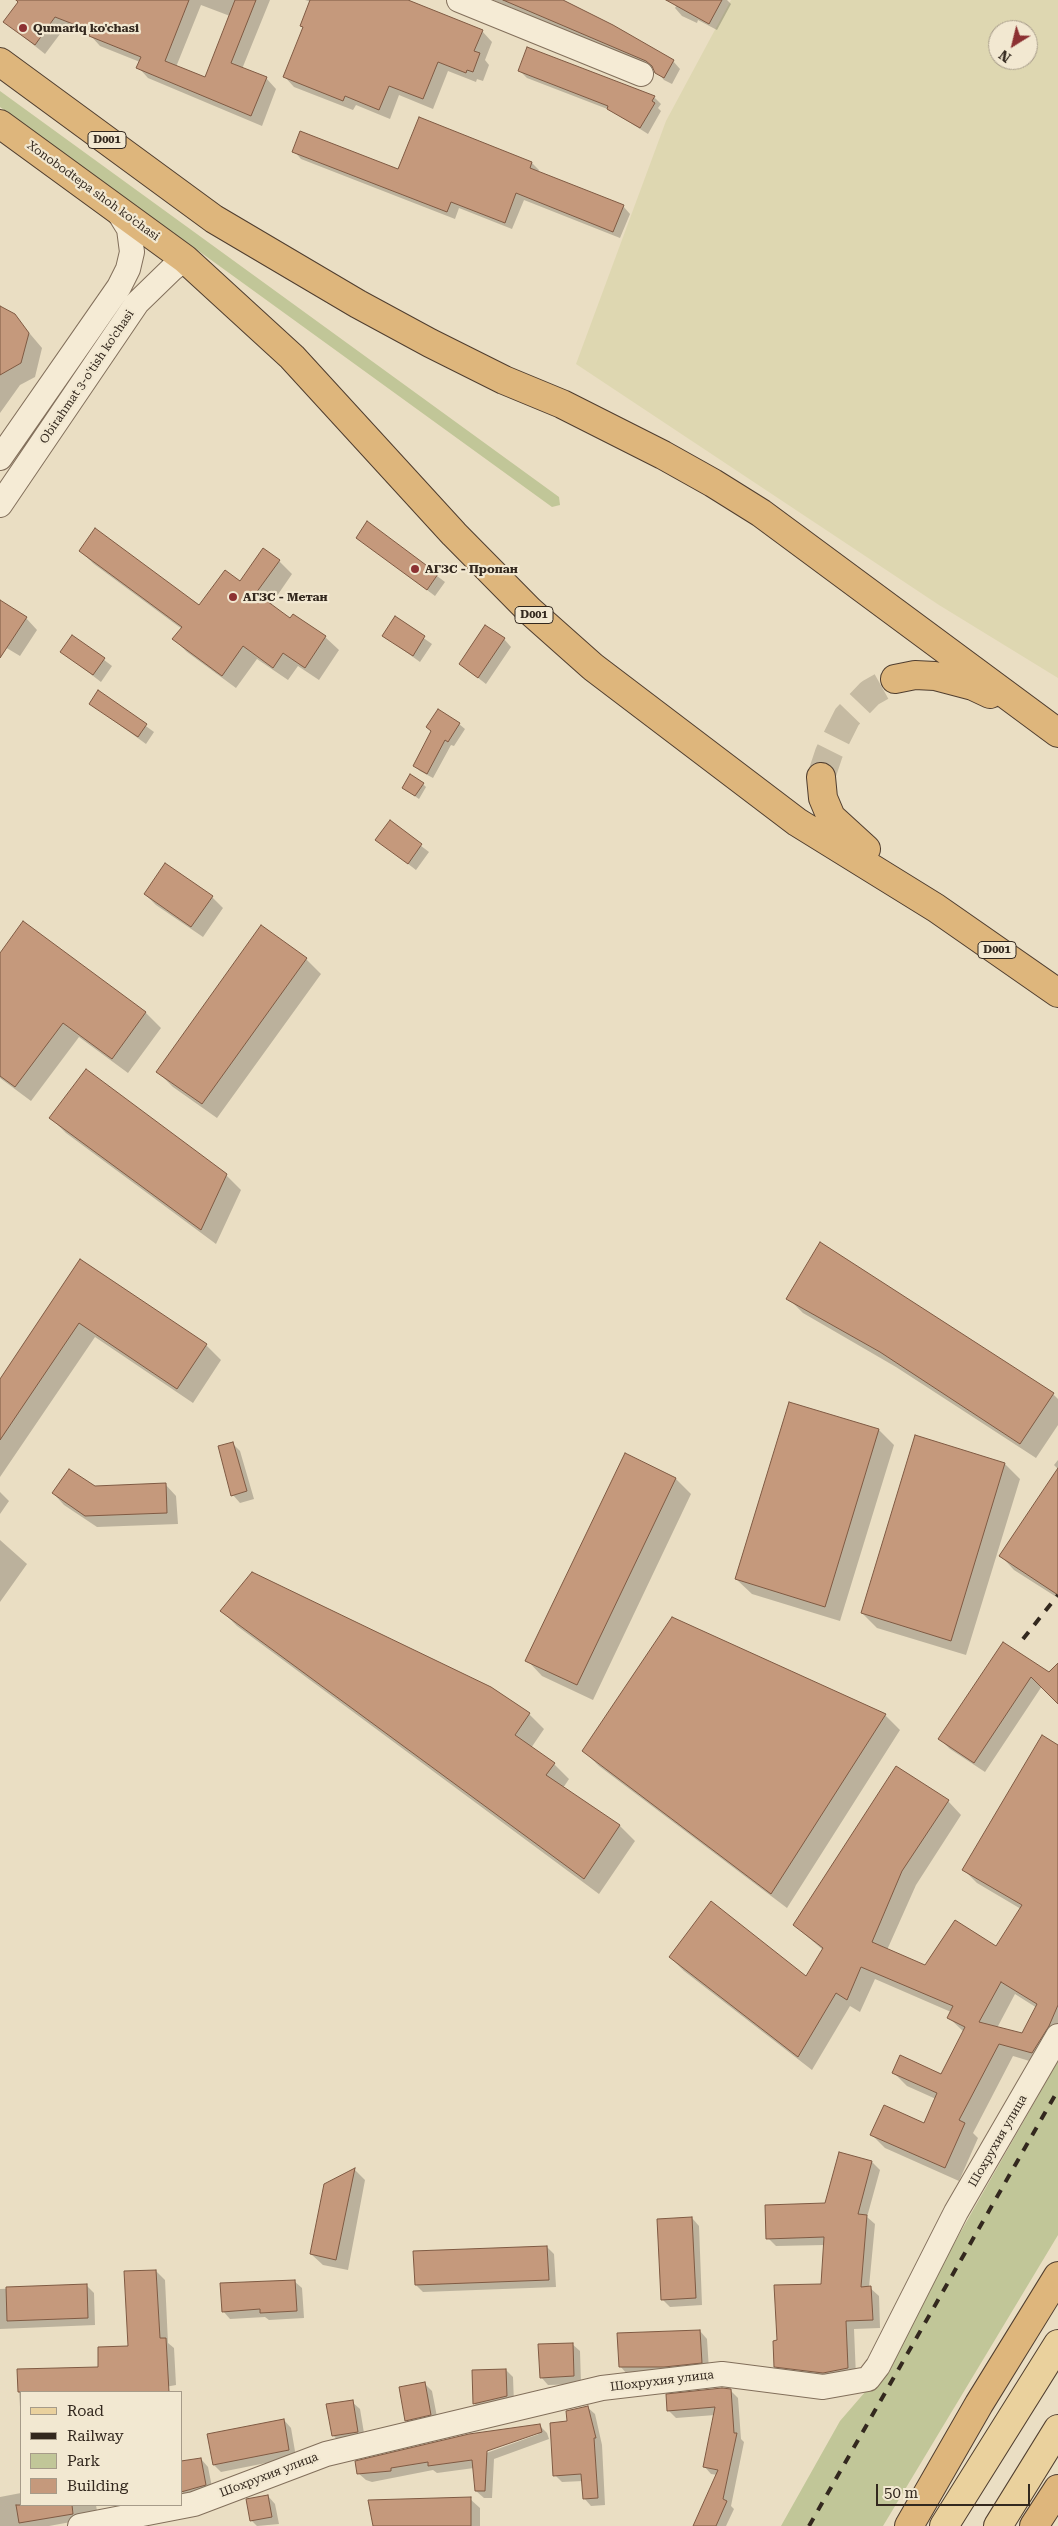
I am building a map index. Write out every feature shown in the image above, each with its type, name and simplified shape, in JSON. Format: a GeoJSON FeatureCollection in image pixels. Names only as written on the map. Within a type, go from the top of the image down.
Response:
{"type":"FeatureCollection","features":[{"type":"Feature","properties":{"kind":"highway","name":"D001"},"geometry":{"type":"LineString","coordinates":[[0,62],[214,218],[430,343],[504,380],[562,404],[663,454],[761,513],[1058,733]]}},
{"type":"Feature","properties":{"kind":"highway","name":"Xonobodtepa shoh ko'chasi"},"geometry":{"type":"LineString","coordinates":[[0,124],[186,259]]}},
{"type":"Feature","properties":{"kind":"highway","name":"D001"},"geometry":{"type":"LineString","coordinates":[[186,259],[292,357],[454,534],[530,611],[593,668],[797,822],[936,908],[1058,993]]}},
{"type":"Feature","properties":{"kind":"highway"},"geometry":{"type":"LineString","coordinates":[[895,678],[915,675],[953,680],[973,686],[1034,715]]}},
{"type":"Feature","properties":{"kind":"highway"},"geometry":{"type":"LineString","coordinates":[[821,777],[826,808],[839,825],[936,908]]}},
{"type":"Feature","properties":{"kind":"highway"},"geometry":{"type":"LineString","coordinates":[[909,2526],[978,2404],[1058,2276]]}},
{"type":"Feature","properties":{"kind":"highway"},"geometry":{"type":"LineString","coordinates":[[1034,2526],[1058,2489]]}},
{"type":"Feature","properties":{"kind":"main road"},"geometry":{"type":"LineString","coordinates":[[944,2526],[1058,2344]]}},
{"type":"Feature","properties":{"kind":"main road"},"geometry":{"type":"LineString","coordinates":[[998,2526],[1058,2429]]}},
{"type":"Feature","properties":{"kind":"street"},"geometry":{"type":"LineString","coordinates":[[460,0],[641,74]]}},
{"type":"Feature","properties":{"kind":"street","name":"Obirahmat 3-o'tish ko'chasi"},"geometry":{"type":"LineString","coordinates":[[0,458],[119,287],[128,269],[132,252],[129,229],[116,208]]}},
{"type":"Feature","properties":{"kind":"street","name":"Obirahmat 3-o'tish ko'chasi"},"geometry":{"type":"LineString","coordinates":[[0,505],[137,303],[172,269],[186,259]]}},
{"type":"Feature","properties":{"kind":"street","name":"Шохрухия улица"},"geometry":{"type":"LineString","coordinates":[[80,2526],[194,2504],[326,2454],[602,2388],[722,2374],[823,2387],[868,2379],[878,2366],[956,2212],[1058,2036]]}},
{"type":"Feature","properties":{"kind":"shaded area"},"geometry":{"type":"Polygon","coordinates":[[[731,0],[1058,0],[1058,678],[939,605],[576,364],[666,121],[731,0]]]}},
{"type":"Feature","properties":{"kind":"green space"},"geometry":{"type":"Polygon","coordinates":[[[0,91],[559,497],[560,505],[552,507],[0,107],[0,91]]]}},
{"type":"Feature","properties":{"kind":"green space"},"geometry":{"type":"Polygon","coordinates":[[[1058,2061],[1058,2235],[883,2526],[781,2526],[840,2421],[878,2377],[1058,2061]]]}},
{"type":"Feature","properties":{"kind":"building"},"geometry":{"type":"Polygon","coordinates":[[[16,0],[189,0],[165,61],[205,77],[235,0],[256,0],[231,63],[267,77],[251,116],[136,68],[141,57],[89,36],[91,31],[55,17],[35,45],[3,22],[18,2],[16,0]]]}},
{"type":"Feature","properties":{"kind":"building"},"geometry":{"type":"Polygon","coordinates":[[[310,0],[408,0],[483,30],[474,51],[480,53],[473,72],[467,70],[466,73],[438,62],[423,99],[389,86],[379,110],[345,96],[343,101],[283,77],[303,27],[300,26],[310,0]]]}},
{"type":"Feature","properties":{"kind":"building"},"geometry":{"type":"Polygon","coordinates":[[[503,0],[563,0],[613,25],[674,60],[664,78],[655,73],[652,66],[646,61],[503,0]]]}},
{"type":"Feature","properties":{"kind":"building"},"geometry":{"type":"Polygon","coordinates":[[[666,0],[722,0],[709,24],[666,0]]]}},
{"type":"Feature","properties":{"kind":"building"},"geometry":{"type":"Polygon","coordinates":[[[527,47],[655,96],[652,101],[655,103],[640,128],[607,109],[608,106],[518,71],[527,47]]]}},
{"type":"Feature","properties":{"kind":"building"},"geometry":{"type":"Polygon","coordinates":[[[419,117],[532,162],[530,168],[624,205],[613,232],[516,193],[505,223],[451,202],[447,212],[292,152],[300,131],[398,169],[419,117]]]}},
{"type":"Feature","properties":{"kind":"building"},"geometry":{"type":"Polygon","coordinates":[[[0,306],[15,314],[29,333],[21,363],[0,375],[0,306]]]}},
{"type":"Feature","properties":{"kind":"building"},"geometry":{"type":"Polygon","coordinates":[[[367,521],[438,574],[427,590],[356,538],[367,521]]]}},
{"type":"Feature","properties":{"kind":"building","name":"АГЗС - Метан"},"geometry":{"type":"Polygon","coordinates":[[[95,528],[199,605],[225,570],[240,581],[263,548],[280,560],[256,593],[290,618],[293,614],[326,636],[305,668],[283,653],[273,668],[243,646],[222,676],[172,639],[182,627],[79,551],[95,528]]]}},
{"type":"Feature","properties":{"kind":"building"},"geometry":{"type":"Polygon","coordinates":[[[0,600],[27,617],[0,658],[0,600]]]}},
{"type":"Feature","properties":{"kind":"building"},"geometry":{"type":"Polygon","coordinates":[[[395,616],[425,636],[413,656],[382,636],[395,616]]]}},
{"type":"Feature","properties":{"kind":"building"},"geometry":{"type":"Polygon","coordinates":[[[485,625],[505,638],[478,678],[459,664],[485,625]]]}},
{"type":"Feature","properties":{"kind":"building"},"geometry":{"type":"Polygon","coordinates":[[[72,635],[105,658],[93,675],[60,652],[72,635]]]}},
{"type":"Feature","properties":{"kind":"building"},"geometry":{"type":"Polygon","coordinates":[[[98,690],[147,724],[138,737],[89,704],[98,690]]]}},
{"type":"Feature","properties":{"kind":"building"},"geometry":{"type":"Polygon","coordinates":[[[438,709],[460,723],[448,742],[445,740],[427,774],[413,766],[431,731],[426,727],[438,709]]]}},
{"type":"Feature","properties":{"kind":"building"},"geometry":{"type":"Polygon","coordinates":[[[410,774],[424,783],[415,796],[402,788],[410,774]]]}},
{"type":"Feature","properties":{"kind":"building"},"geometry":{"type":"Polygon","coordinates":[[[390,820],[422,844],[408,864],[375,840],[390,820]]]}},
{"type":"Feature","properties":{"kind":"building"},"geometry":{"type":"Polygon","coordinates":[[[165,863],[213,896],[191,927],[144,894],[165,863]]]}},
{"type":"Feature","properties":{"kind":"building"},"geometry":{"type":"Polygon","coordinates":[[[23,921],[146,1012],[112,1059],[63,1023],[15,1087],[0,1076],[0,953],[23,921]]]}},
{"type":"Feature","properties":{"kind":"building"},"geometry":{"type":"Polygon","coordinates":[[[261,925],[307,958],[202,1104],[156,1072],[261,925]]]}},
{"type":"Feature","properties":{"kind":"building"},"geometry":{"type":"Polygon","coordinates":[[[86,1069],[227,1174],[201,1230],[49,1118],[86,1069]]]}},
{"type":"Feature","properties":{"kind":"building"},"geometry":{"type":"Polygon","coordinates":[[[820,1242],[1054,1393],[1020,1444],[880,1352],[786,1299],[820,1242]]]}},
{"type":"Feature","properties":{"kind":"building"},"geometry":{"type":"Polygon","coordinates":[[[80,1259],[207,1344],[177,1389],[79,1323],[0,1440],[0,1379],[80,1259]]]}},
{"type":"Feature","properties":{"kind":"building"},"geometry":{"type":"Polygon","coordinates":[[[789,1402],[879,1429],[825,1607],[735,1579],[789,1402]]]}},
{"type":"Feature","properties":{"kind":"building"},"geometry":{"type":"Polygon","coordinates":[[[915,1435],[1005,1463],[951,1641],[861,1613],[915,1435]]]}},
{"type":"Feature","properties":{"kind":"building"},"geometry":{"type":"Polygon","coordinates":[[[233,1442],[247,1491],[231,1496],[218,1446],[233,1442]]]}},
{"type":"Feature","properties":{"kind":"building"},"geometry":{"type":"Polygon","coordinates":[[[625,1453],[676,1478],[577,1685],[525,1661],[625,1453]]]}},
{"type":"Feature","properties":{"kind":"building"},"geometry":{"type":"Polygon","coordinates":[[[1058,1468],[1058,1595],[999,1556],[1058,1468]]]}},
{"type":"Feature","properties":{"kind":"building"},"geometry":{"type":"Polygon","coordinates":[[[69,1469],[95,1486],[166,1483],[167,1513],[85,1516],[52,1493],[69,1469]]]}},
{"type":"Feature","properties":{"kind":"building"},"geometry":{"type":"Polygon","coordinates":[[[252,1572],[491,1687],[530,1713],[515,1735],[555,1763],[546,1775],[620,1825],[584,1879],[220,1611],[252,1572]]]}},
{"type":"Feature","properties":{"kind":"building"},"geometry":{"type":"Polygon","coordinates":[[[672,1617],[886,1714],[771,1894],[582,1751],[672,1617]]]}},
{"type":"Feature","properties":{"kind":"building"},"geometry":{"type":"Polygon","coordinates":[[[1003,1642],[1049,1672],[1058,1663],[1058,1704],[1031,1677],[974,1763],[938,1739],[1003,1642]]]}},
{"type":"Feature","properties":{"kind":"building"},"geometry":{"type":"Polygon","coordinates":[[[1042,1735],[1058,1745],[1058,2005],[1049,2026],[1032,2053],[999,2044],[959,2120],[965,2123],[945,2168],[870,2135],[884,2105],[924,2123],[937,2093],[892,2073],[900,2055],[941,2074],[965,2027],[947,2018],[953,2006],[861,1967],[847,2000],[836,1993],[798,2057],[669,1957],[711,1901],[806,1976],[823,1948],[793,1925],[896,1766],[949,1800],[902,1871],[872,1942],[925,1965],[955,1920],[996,1946],[1022,1905],[962,1870],[1042,1735]],[[1001,1982],[979,2022],[1022,2033],[1037,2004],[1001,1982]]]}},
{"type":"Feature","properties":{"kind":"building"},"geometry":{"type":"Polygon","coordinates":[[[839,2152],[872,2161],[858,2214],[867,2215],[861,2287],[871,2286],[873,2320],[846,2321],[848,2368],[823,2373],[774,2367],[773,2341],[777,2340],[774,2285],[821,2284],[824,2237],[766,2239],[765,2205],[825,2203],[839,2152]]]}},
{"type":"Feature","properties":{"kind":"building"},"geometry":{"type":"Polygon","coordinates":[[[355,2168],[336,2260],[310,2254],[324,2184],[355,2168]]]}},
{"type":"Feature","properties":{"kind":"building"},"geometry":{"type":"Polygon","coordinates":[[[692,2217],[696,2298],[661,2300],[657,2219],[692,2217]]]}},
{"type":"Feature","properties":{"kind":"building"},"geometry":{"type":"Polygon","coordinates":[[[547,2246],[549,2280],[415,2285],[413,2251],[547,2246]]]}},
{"type":"Feature","properties":{"kind":"building"},"geometry":{"type":"Polygon","coordinates":[[[156,2270],[160,2338],[166,2338],[169,2391],[18,2392],[17,2369],[98,2367],[98,2347],[128,2346],[124,2271],[156,2270]]]}},
{"type":"Feature","properties":{"kind":"building"},"geometry":{"type":"Polygon","coordinates":[[[295,2280],[297,2311],[260,2313],[260,2309],[222,2312],[220,2283],[295,2280]]]}},
{"type":"Feature","properties":{"kind":"building"},"geometry":{"type":"Polygon","coordinates":[[[87,2284],[88,2318],[7,2321],[6,2287],[87,2284]]]}},
{"type":"Feature","properties":{"kind":"building"},"geometry":{"type":"Polygon","coordinates":[[[700,2330],[702,2363],[664,2367],[619,2367],[617,2333],[700,2330]]]}},
{"type":"Feature","properties":{"kind":"building"},"geometry":{"type":"Polygon","coordinates":[[[573,2343],[574,2376],[540,2378],[538,2344],[573,2343]]]}},
{"type":"Feature","properties":{"kind":"building"},"geometry":{"type":"Polygon","coordinates":[[[506,2369],[507,2396],[473,2404],[472,2370],[506,2369]]]}},
{"type":"Feature","properties":{"kind":"building"},"geometry":{"type":"Polygon","coordinates":[[[425,2382],[431,2415],[405,2421],[399,2387],[425,2382]]]}},
{"type":"Feature","properties":{"kind":"building"},"geometry":{"type":"Polygon","coordinates":[[[722,2388],[731,2389],[734,2433],[737,2433],[723,2499],[727,2501],[716,2526],[693,2526],[718,2470],[703,2467],[715,2407],[667,2411],[666,2394],[722,2388]]]}},
{"type":"Feature","properties":{"kind":"building"},"geometry":{"type":"Polygon","coordinates":[[[353,2400],[358,2432],[332,2436],[326,2404],[353,2400]]]}},
{"type":"Feature","properties":{"kind":"building"},"geometry":{"type":"Polygon","coordinates":[[[588,2406],[596,2438],[594,2438],[598,2498],[583,2499],[581,2474],[553,2476],[550,2423],[567,2421],[566,2411],[588,2406]]]}},
{"type":"Feature","properties":{"kind":"building"},"geometry":{"type":"Polygon","coordinates":[[[284,2419],[289,2450],[213,2465],[207,2434],[284,2419]]]}},
{"type":"Feature","properties":{"kind":"building"},"geometry":{"type":"Polygon","coordinates":[[[540,2424],[542,2432],[487,2451],[485,2491],[475,2491],[472,2460],[428,2466],[428,2462],[391,2468],[391,2471],[357,2474],[355,2461],[469,2434],[540,2424]]]}},
{"type":"Feature","properties":{"kind":"building"},"geometry":{"type":"Polygon","coordinates":[[[201,2458],[206,2485],[182,2492],[182,2461],[201,2458]]]}},
{"type":"Feature","properties":{"kind":"building"},"geometry":{"type":"Polygon","coordinates":[[[268,2495],[272,2517],[250,2521],[246,2499],[268,2495]]]}},
{"type":"Feature","properties":{"kind":"building"},"geometry":{"type":"Polygon","coordinates":[[[471,2497],[471,2526],[373,2526],[368,2500],[471,2497]]]}},
{"type":"Feature","properties":{"kind":"building"},"geometry":{"type":"Polygon","coordinates":[[[16,2505],[72,2506],[73,2514],[19,2523],[16,2505]]]}},
{"type":"Feature","properties":{"kind":"tunnel"},"geometry":{"type":"LineString","coordinates":[[821,777],[829,753],[847,717],[870,693],[895,679]]}},
{"type":"Feature","properties":{"kind":"railway"},"geometry":{"type":"LineString","coordinates":[[1023,1639],[1058,1595]]}},
{"type":"Feature","properties":{"kind":"railway"},"geometry":{"type":"LineString","coordinates":[[809,2526],[1058,2090]]}},
{"type":"Feature","properties":{"kind":"place","name":"Qumariq ko'chasi"},"geometry":{"type":"Point","coordinates":[23,28]}},
{"type":"Feature","properties":{"kind":"place","name":"АГЗС - Пропан"},"geometry":{"type":"Point","coordinates":[415,569]}},
{"type":"Feature","properties":{"kind":"place","name":"АГЗС - Метан"},"geometry":{"type":"Point","coordinates":[233,597]}}]}
